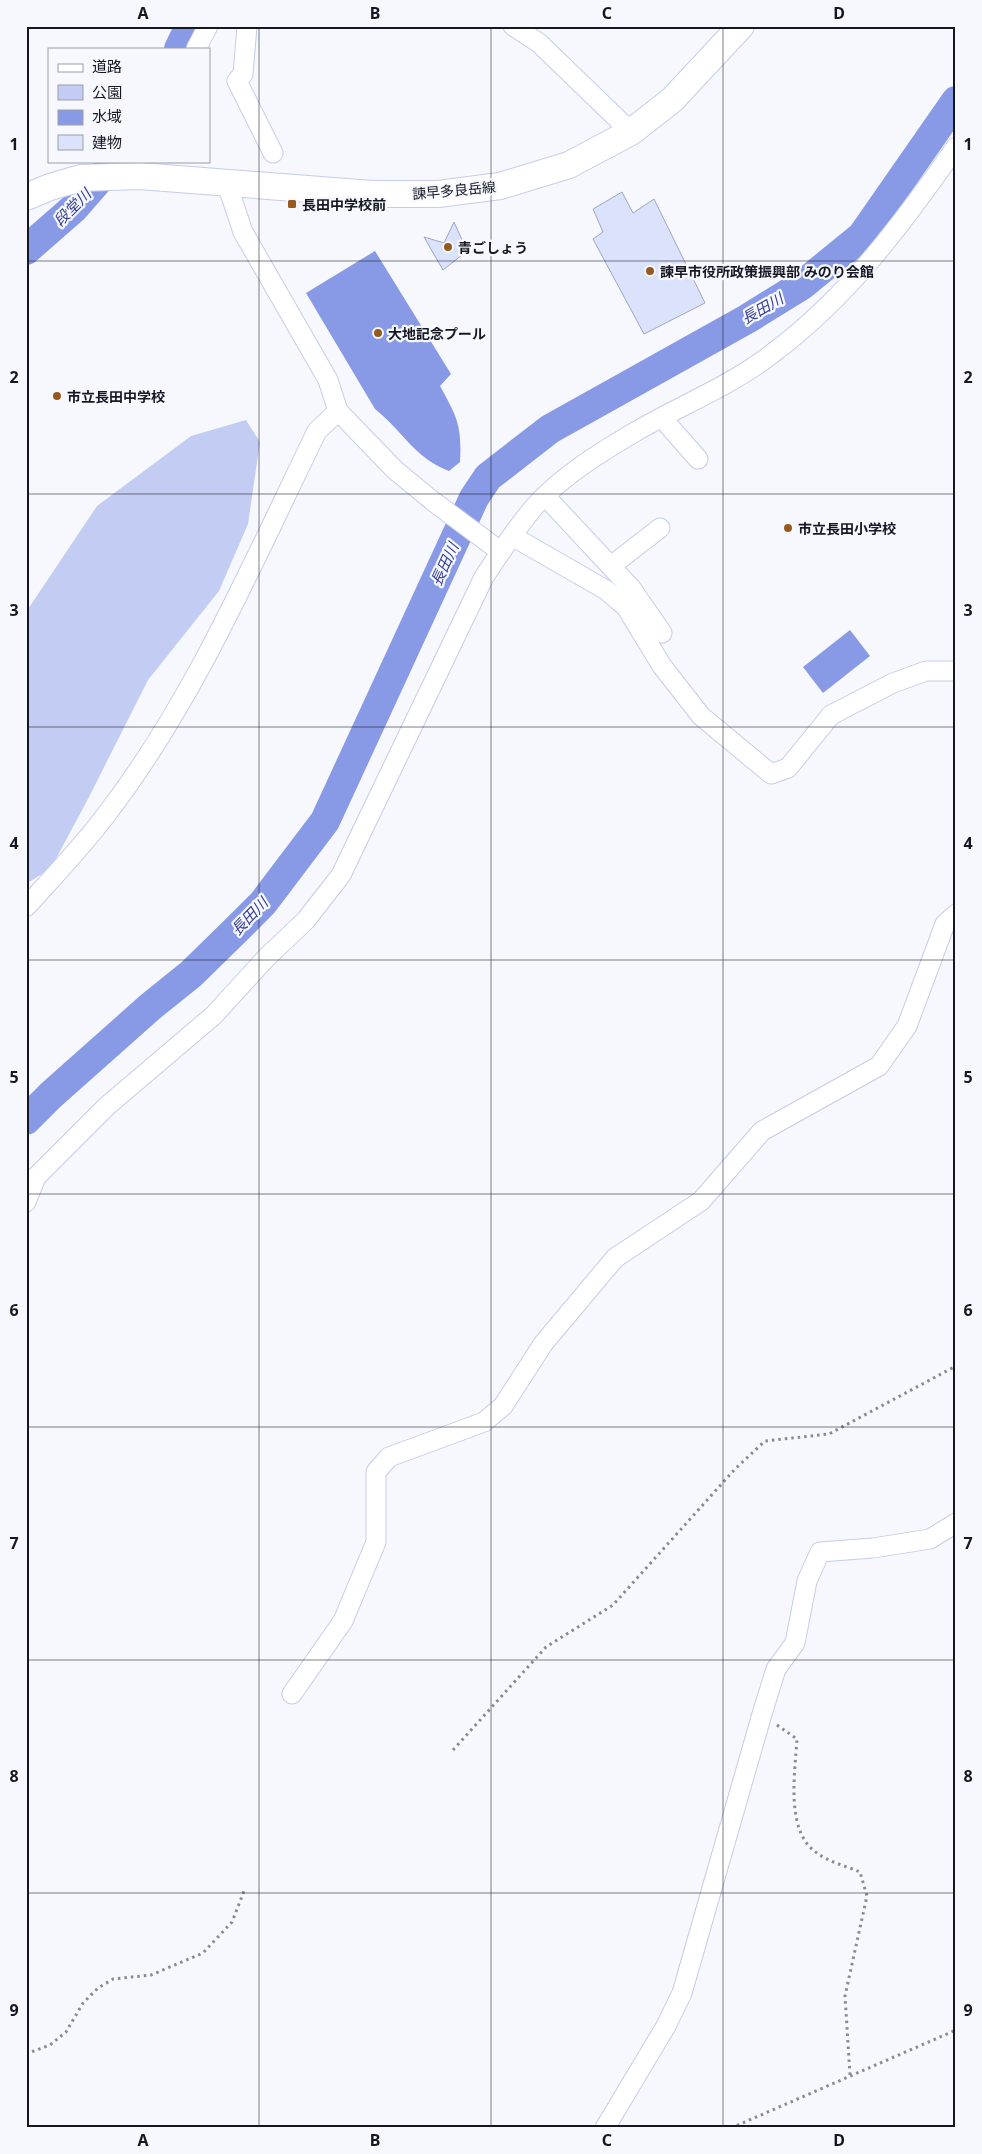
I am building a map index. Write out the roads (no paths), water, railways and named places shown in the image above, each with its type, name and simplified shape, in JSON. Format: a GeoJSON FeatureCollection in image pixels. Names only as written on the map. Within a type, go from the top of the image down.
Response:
{"type":"FeatureCollection","features":[{"type":"Feature","properties":{"kind":"main road","name":"諫早多良岳線"},"geometry":{"type":"LineString","coordinates":[[26,197],[50,187],[81,178],[151,171],[227,184],[381,194],[438,194],[500,186],[569,165],[631,132],[672,100],[741,26]]}},
{"type":"Feature","properties":{"kind":"street"},"geometry":{"type":"LineString","coordinates":[[197,48],[208,26]]}},
{"type":"Feature","properties":{"kind":"street"},"geometry":{"type":"LineString","coordinates":[[247,26],[243,74],[238,81],[274,153]]}},
{"type":"Feature","properties":{"kind":"street"},"geometry":{"type":"LineString","coordinates":[[513,26],[539,43],[631,132]]}},
{"type":"Feature","properties":{"kind":"street"},"geometry":{"type":"LineString","coordinates":[[26,1202],[36,1177],[108,1106],[214,1015],[266,958],[306,920],[341,876],[484,577],[495,547],[512,536],[536,505],[577,470],[636,432],[707,396],[773,354],[852,283],[901,225],[956,147]]}},
{"type":"Feature","properties":{"kind":"street"},"geometry":{"type":"LineString","coordinates":[[227,184],[244,232],[328,380],[338,411],[395,470],[434,502],[495,547]]}},
{"type":"Feature","properties":{"kind":"street"},"geometry":{"type":"LineString","coordinates":[[26,906],[106,816],[172,716],[225,619],[317,431],[338,411]]}},
{"type":"Feature","properties":{"kind":"street"},"geometry":{"type":"LineString","coordinates":[[662,418],[698,459]]}},
{"type":"Feature","properties":{"kind":"street"},"geometry":{"type":"LineString","coordinates":[[546,497],[631,588],[662,633]]}},
{"type":"Feature","properties":{"kind":"street"},"geometry":{"type":"LineString","coordinates":[[611,566],[660,528]]}},
{"type":"Feature","properties":{"kind":"street"},"geometry":{"type":"LineString","coordinates":[[512,536],[606,590],[626,607],[662,666],[701,716],[771,774],[788,768],[831,715],[893,683],[926,671],[956,671]]}},
{"type":"Feature","properties":{"kind":"street"},"geometry":{"type":"LineString","coordinates":[[292,1694],[343,1621],[376,1542],[376,1472],[389,1457],[484,1422],[503,1406],[543,1344],[615,1258],[701,1201],[762,1131],[879,1066],[907,1026],[945,924],[956,914]]}},
{"type":"Feature","properties":{"kind":"street"},"geometry":{"type":"LineString","coordinates":[[605,2128],[666,2026],[682,1993],[776,1669],[795,1644],[807,1581],[820,1552],[873,1548],[930,1539],[956,1523]]}},
{"type":"Feature","properties":{"kind":"water","name":"大地記念プール"},"geometry":{"type":"Polygon","coordinates":[[[375,251],[451,374],[440,386],[457,422],[460,439],[460,462],[449,471],[426,459],[375,409],[306,293],[375,251]]]}},
{"type":"Feature","properties":{"kind":"water"},"geometry":{"type":"Polygon","coordinates":[[[850,630],[870,656],[823,693],[803,667],[850,630]]]}},
{"type":"Feature","properties":{"kind":"waterway","name":"段堂川"},"geometry":{"type":"LineString","coordinates":[[179,48],[190,26]]}},
{"type":"Feature","properties":{"kind":"waterway","name":"長田川"},"geometry":{"type":"LineString","coordinates":[[26,1120],[51,1095],[150,1007],[191,974],[236,930],[263,903],[325,821],[474,498],[488,477],[550,429],[747,319],[802,285],[862,236],[956,101]]}},
{"type":"Feature","properties":{"kind":"waterway","name":"段堂川"},"geometry":{"type":"LineString","coordinates":[[26,250],[74,208],[114,162]]}},
{"type":"Feature","properties":{"kind":"place","name":"長田中学校前"},"geometry":{"type":"Point","coordinates":[292,204]}},
{"type":"Feature","properties":{"kind":"place","name":"青ごしょう"},"geometry":{"type":"Point","coordinates":[448,247]}},
{"type":"Feature","properties":{"kind":"place","name":"諫早市役所政策振興部 みのり会館"},"geometry":{"type":"Point","coordinates":[650,271]}},
{"type":"Feature","properties":{"kind":"place","name":"大地記念プール"},"geometry":{"type":"Point","coordinates":[378,333]}},
{"type":"Feature","properties":{"kind":"place","name":"市立長田中学校"},"geometry":{"type":"Point","coordinates":[57,396]}},
{"type":"Feature","properties":{"kind":"place","name":"市立長田小学校"},"geometry":{"type":"Point","coordinates":[788,528]}}]}
